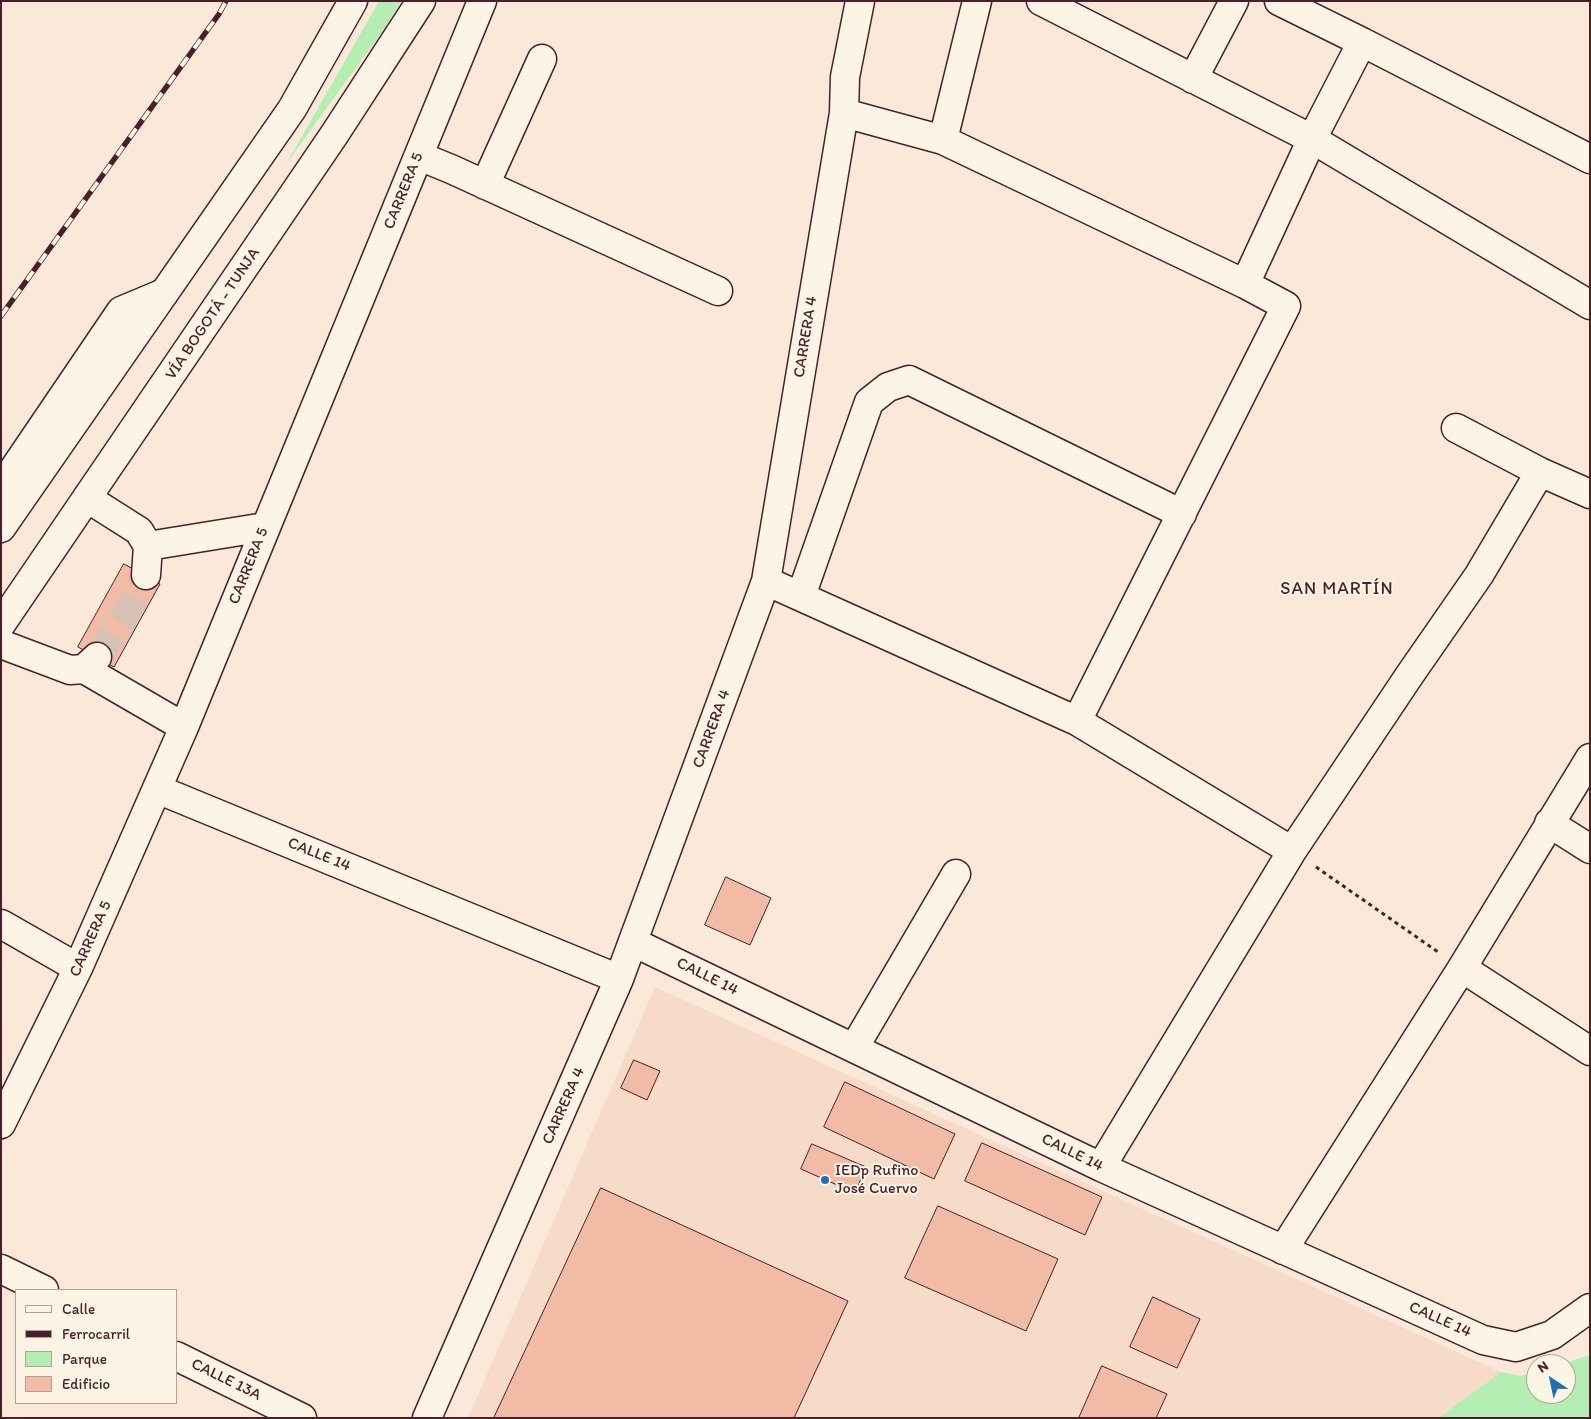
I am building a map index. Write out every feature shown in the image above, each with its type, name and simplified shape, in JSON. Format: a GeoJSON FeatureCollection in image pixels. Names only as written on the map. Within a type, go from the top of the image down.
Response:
{"type":"FeatureCollection","features":[{"type":"Feature","properties":{"kind":"main road"},"geometry":{"type":"LineString","coordinates":[[1,528],[292,109],[353,1]]}},
{"type":"Feature","properties":{"kind":"main road","name":"VÍA BOGOTÁ - TUNJA"},"geometry":{"type":"LineString","coordinates":[[1,624],[328,144],[421,1]]}},
{"type":"Feature","properties":{"kind":"main road","name":"CARRERA 5"},"geometry":{"type":"LineString","coordinates":[[1,1124],[78,968],[184,727],[482,1]]}},
{"type":"Feature","properties":{"kind":"main road","name":"CARRERA 4"},"geometry":{"type":"LineString","coordinates":[[427,1418],[619,980],[766,581],[844,113],[845,77],[860,1]]}},
{"type":"Feature","properties":{"kind":"main road"},"geometry":{"type":"LineString","coordinates":[[943,140],[977,1]]}},
{"type":"Feature","properties":{"kind":"main road"},"geometry":{"type":"LineString","coordinates":[[1041,1],[1312,139],[1590,305]]}},
{"type":"Feature","properties":{"kind":"main road"},"geometry":{"type":"LineString","coordinates":[[1193,79],[1234,1]]}},
{"type":"Feature","properties":{"kind":"main road"},"geometry":{"type":"LineString","coordinates":[[1278,1],[1590,159]]}},
{"type":"Feature","properties":{"kind":"main road"},"geometry":{"type":"LineString","coordinates":[[1244,284],[1312,139],[1362,42]]}},
{"type":"Feature","properties":{"kind":"main road"},"geometry":{"type":"LineString","coordinates":[[485,185],[542,59]]}},
{"type":"Feature","properties":{"kind":"main road"},"geometry":{"type":"LineString","coordinates":[[844,113],[943,140],[1244,284],[1286,306],[1077,721]]}},
{"type":"Feature","properties":{"kind":"main road"},"geometry":{"type":"LineString","coordinates":[[418,156],[450,168],[718,291]]}},
{"type":"Feature","properties":{"kind":"main road"},"geometry":{"type":"LineString","coordinates":[[1,488],[121,312],[164,293]]}},
{"type":"Feature","properties":{"kind":"main road"},"geometry":{"type":"LineString","coordinates":[[801,596],[869,402],[888,387],[909,380],[1182,514]]}},
{"type":"Feature","properties":{"kind":"main road"},"geometry":{"type":"LineString","coordinates":[[1456,428],[1540,472],[1590,494]]}},
{"type":"Feature","properties":{"kind":"main road"},"geometry":{"type":"LineString","coordinates":[[1101,1167],[1292,851],[1479,575],[1540,472]]}},
{"type":"Feature","properties":{"kind":"main road"},"geometry":{"type":"LineString","coordinates":[[87,498],[138,530],[148,546],[146,575]]}},
{"type":"Feature","properties":{"kind":"main road"},"geometry":{"type":"LineString","coordinates":[[148,546],[265,527]]}},
{"type":"Feature","properties":{"kind":"main road"},"geometry":{"type":"LineString","coordinates":[[766,581],[1077,721],[1292,851]]}},
{"type":"Feature","properties":{"kind":"main road"},"geometry":{"type":"LineString","coordinates":[[1,644],[70,670],[90,663],[184,727]]}},
{"type":"Feature","properties":{"kind":"main road"},"geometry":{"type":"LineString","coordinates":[[1283,1250],[1462,968],[1549,822],[1590,758]]}},
{"type":"Feature","properties":{"kind":"main road","name":"CALLE 14"},"geometry":{"type":"LineString","coordinates":[[157,789],[619,980]]}},
{"type":"Feature","properties":{"kind":"main road"},"geometry":{"type":"LineString","coordinates":[[1549,822],[1590,849]]}},
{"type":"Feature","properties":{"kind":"main road"},"geometry":{"type":"LineString","coordinates":[[854,1048],[956,874]]}},
{"type":"Feature","properties":{"kind":"main road"},"geometry":{"type":"LineString","coordinates":[[1,924],[78,968]]}},
{"type":"Feature","properties":{"kind":"main road","name":"CALLE 14"},"geometry":{"type":"LineString","coordinates":[[633,942],[1101,1167],[1483,1340],[1516,1347],[1552,1335],[1590,1308]]}},
{"type":"Feature","properties":{"kind":"main road"},"geometry":{"type":"LineString","coordinates":[[1462,968],[1590,1051]]}},
{"type":"Feature","properties":{"kind":"main road"},"geometry":{"type":"LineString","coordinates":[[1,1269],[42,1289]]}},
{"type":"Feature","properties":{"kind":"main road","name":"CALLE 13A"},"geometry":{"type":"LineString","coordinates":[[178,1357],[302,1418]]}},
{"type":"Feature","properties":{"kind":"path"},"geometry":{"type":"LineString","coordinates":[[1292,851],[1462,968]]}},
{"type":"Feature","properties":{"kind":"shaded area","name":"IEDp Rufino José Cuervo"},"geometry":{"type":"Polygon","coordinates":[[[655,987],[1501,1372],[1438,1418],[468,1418],[655,987]]]}},
{"type":"Feature","properties":{"kind":"green space"},"geometry":{"type":"Polygon","coordinates":[[[379,1],[401,1],[382,32],[286,164],[379,1]]]}},
{"type":"Feature","properties":{"kind":"green space"},"geometry":{"type":"Polygon","coordinates":[[[1590,1355],[1590,1418],[1438,1418],[1501,1372],[1521,1376],[1526,1374],[1526,1404],[1576,1404],[1576,1360],[1590,1355]]]}},
{"type":"Feature","properties":{"kind":"building"},"geometry":{"type":"Polygon","coordinates":[[[124,564],[160,584],[114,667],[78,647],[124,564]]]}},
{"type":"Feature","properties":{"kind":"building"},"geometry":{"type":"Polygon","coordinates":[[[726,877],[771,898],[750,945],[705,925],[726,877]]]}},
{"type":"Feature","properties":{"kind":"building"},"geometry":{"type":"Polygon","coordinates":[[[634,1060],[660,1071],[647,1100],[621,1088],[634,1060]]]}},
{"type":"Feature","properties":{"kind":"building"},"geometry":{"type":"Polygon","coordinates":[[[845,1082],[955,1134],[934,1179],[824,1127],[845,1082]]]}},
{"type":"Feature","properties":{"kind":"building"},"geometry":{"type":"Polygon","coordinates":[[[982,1143],[1102,1197],[1085,1235],[965,1181],[982,1143]]]}},
{"type":"Feature","properties":{"kind":"building"},"geometry":{"type":"Polygon","coordinates":[[[812,1144],[866,1167],[855,1193],[801,1169],[812,1144]]]}},
{"type":"Feature","properties":{"kind":"building"},"geometry":{"type":"Polygon","coordinates":[[[601,1188],[848,1301],[794,1418],[494,1418],[601,1188]]]}},
{"type":"Feature","properties":{"kind":"building"},"geometry":{"type":"Polygon","coordinates":[[[938,1206],[1058,1259],[1026,1331],[905,1278],[938,1206]]]}},
{"type":"Feature","properties":{"kind":"building"},"geometry":{"type":"Polygon","coordinates":[[[1153,1297],[1200,1319],[1177,1368],[1130,1347],[1153,1297]]]}},
{"type":"Feature","properties":{"kind":"building"},"geometry":{"type":"Polygon","coordinates":[[[1102,1366],[1167,1394],[1156,1418],[1079,1418],[1102,1366]]]}},
{"type":"Feature","properties":{"kind":"tunnel"},"geometry":{"type":"LineString","coordinates":[[97,657],[125,617],[146,575]]}},
{"type":"Feature","properties":{"kind":"railway"},"geometry":{"type":"LineString","coordinates":[[1,316],[219,14],[226,1]]}},
{"type":"Feature","properties":{"kind":"place","name":"IEDp Rufino José Cuervo"},"geometry":{"type":"Point","coordinates":[825,1180]}},
{"type":"Feature","properties":{"kind":"district","name":"SAN MARTÍN"},"geometry":{"type":"Point","coordinates":[1337,589]}}]}
